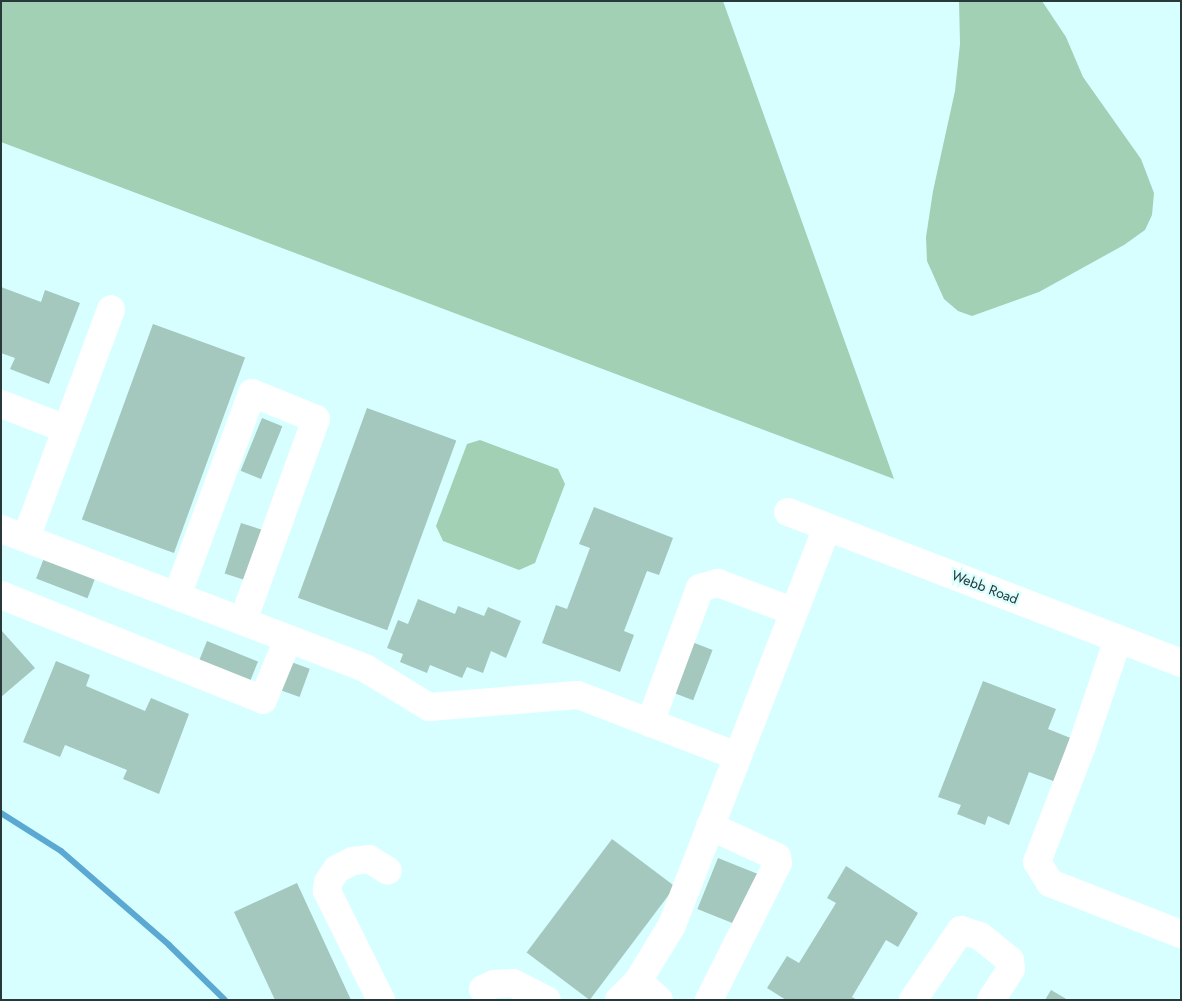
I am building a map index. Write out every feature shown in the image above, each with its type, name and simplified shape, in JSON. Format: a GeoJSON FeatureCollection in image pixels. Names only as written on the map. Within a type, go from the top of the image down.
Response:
{"type":"FeatureCollection","features":[{"type":"Feature","properties":{"kind":"street"},"geometry":{"type":"LineString","coordinates":[[111,310],[66,429],[14,533],[365,668],[429,707],[578,695],[737,756]]}},
{"type":"Feature","properties":{"kind":"street"},"geometry":{"type":"LineString","coordinates":[[177,596],[252,394],[316,419],[243,621]]}},
{"type":"Feature","properties":{"kind":"street"},"geometry":{"type":"LineString","coordinates":[[3,411],[66,429]]}},
{"type":"Feature","properties":{"kind":"street","name":"Webb Road"},"geometry":{"type":"LineString","coordinates":[[788,512],[1181,663]]}},
{"type":"Feature","properties":{"kind":"street"},"geometry":{"type":"LineString","coordinates":[[619,1000],[638,981],[672,925],[826,527]]}},
{"type":"Feature","properties":{"kind":"street"},"geometry":{"type":"LineString","coordinates":[[650,723],[700,588],[718,582],[792,611]]}},
{"type":"Feature","properties":{"kind":"street"},"geometry":{"type":"LineString","coordinates":[[1,595],[263,700],[288,639]]}},
{"type":"Feature","properties":{"kind":"street"},"geometry":{"type":"LineString","coordinates":[[1118,638],[1081,748],[1037,862],[1050,883],[1181,934]]}},
{"type":"Feature","properties":{"kind":"street"},"geometry":{"type":"LineString","coordinates":[[709,1000],[778,863],[778,857],[710,826]]}},
{"type":"Feature","properties":{"kind":"street"},"geometry":{"type":"LineString","coordinates":[[381,1000],[327,891],[328,882],[337,869],[352,861],[369,858],[388,871]]}},
{"type":"Feature","properties":{"kind":"street"},"geometry":{"type":"LineString","coordinates":[[913,1000],[961,930],[980,936],[1010,960],[1011,969],[991,1000]]}},
{"type":"Feature","properties":{"kind":"street"},"geometry":{"type":"LineString","coordinates":[[638,981],[659,1000]]}},
{"type":"Feature","properties":{"kind":"street"},"geometry":{"type":"LineString","coordinates":[[483,990],[494,984],[513,983],[548,1000]]}},
{"type":"Feature","properties":{"kind":"green space"},"geometry":{"type":"Polygon","coordinates":[[[1,1],[723,1],[894,479],[1,142],[1,1]]]}},
{"type":"Feature","properties":{"kind":"green space"},"geometry":{"type":"Polygon","coordinates":[[[959,1],[1042,1],[1066,37],[1083,77],[1141,159],[1154,193],[1152,215],[1145,230],[1124,245],[1039,292],[972,316],[958,311],[944,299],[927,261],[926,237],[933,191],[955,91],[960,44],[959,1]]]}},
{"type":"Feature","properties":{"kind":"green space"},"geometry":{"type":"Polygon","coordinates":[[[480,440],[558,469],[565,484],[535,563],[519,570],[443,541],[436,526],[467,444],[480,440]]]}},
{"type":"Feature","properties":{"kind":"building"},"geometry":{"type":"Polygon","coordinates":[[[1,287],[41,302],[45,290],[80,303],[49,384],[10,369],[15,358],[1,353],[1,287]]]}},
{"type":"Feature","properties":{"kind":"building"},"geometry":{"type":"Polygon","coordinates":[[[153,324],[245,358],[174,553],[82,519],[153,324]]]}},
{"type":"Feature","properties":{"kind":"building"},"geometry":{"type":"Polygon","coordinates":[[[367,408],[456,440],[387,630],[298,598],[367,408]]]}},
{"type":"Feature","properties":{"kind":"building"},"geometry":{"type":"Polygon","coordinates":[[[262,418],[282,426],[261,479],[241,471],[262,418]]]}},
{"type":"Feature","properties":{"kind":"building"},"geometry":{"type":"Polygon","coordinates":[[[594,507],[673,538],[659,575],[647,571],[624,631],[634,635],[620,672],[542,643],[556,605],[567,609],[590,548],[579,544],[594,507]]]}},
{"type":"Feature","properties":{"kind":"building"},"geometry":{"type":"Polygon","coordinates":[[[241,523],[262,530],[246,580],[225,573],[241,523]]]}},
{"type":"Feature","properties":{"kind":"building"},"geometry":{"type":"Polygon","coordinates":[[[44,558],[95,578],[87,598],[36,579],[44,558]]]}},
{"type":"Feature","properties":{"kind":"building"},"geometry":{"type":"Polygon","coordinates":[[[418,599],[455,614],[458,606],[484,616],[488,607],[521,621],[506,658],[491,651],[483,673],[467,667],[462,678],[430,665],[427,673],[400,662],[403,654],[387,648],[398,620],[408,624],[418,599]]]}},
{"type":"Feature","properties":{"kind":"building"},"geometry":{"type":"Polygon","coordinates":[[[1,630],[35,668],[1,697],[1,630]]]}},
{"type":"Feature","properties":{"kind":"building"},"geometry":{"type":"Polygon","coordinates":[[[207,641],[258,662],[250,682],[199,661],[207,641]]]}},
{"type":"Feature","properties":{"kind":"building"},"geometry":{"type":"Polygon","coordinates":[[[692,642],[713,650],[693,700],[673,692],[692,642]]]}},
{"type":"Feature","properties":{"kind":"building"},"geometry":{"type":"Polygon","coordinates":[[[56,661],[90,675],[86,686],[145,711],[151,698],[189,714],[159,794],[123,779],[127,770],[65,745],[60,757],[23,742],[56,661]]]}},
{"type":"Feature","properties":{"kind":"building"},"geometry":{"type":"Polygon","coordinates":[[[291,662],[310,669],[300,697],[281,690],[291,662]]]}},
{"type":"Feature","properties":{"kind":"building"},"geometry":{"type":"Polygon","coordinates":[[[983,681],[1056,709],[1048,729],[1073,739],[1056,782],[1029,772],[1009,825],[988,816],[985,825],[957,814],[961,805],[938,797],[983,681]]]}},
{"type":"Feature","properties":{"kind":"building"},"geometry":{"type":"Polygon","coordinates":[[[612,839],[675,887],[590,1000],[527,952],[612,839]]]}},
{"type":"Feature","properties":{"kind":"building"},"geometry":{"type":"Polygon","coordinates":[[[718,858],[758,874],[737,925],[697,909],[718,858]]]}},
{"type":"Feature","properties":{"kind":"building"},"geometry":{"type":"Polygon","coordinates":[[[846,866],[918,913],[898,947],[886,940],[852,997],[857,1000],[786,1000],[767,988],[787,956],[799,963],[836,903],[827,898],[846,866]]]}},
{"type":"Feature","properties":{"kind":"building"},"geometry":{"type":"Polygon","coordinates":[[[297,883],[351,1000],[275,1000],[234,912],[297,883]]]}},
{"type":"Feature","properties":{"kind":"building"},"geometry":{"type":"Polygon","coordinates":[[[1051,990],[1068,1000],[1045,1000],[1051,990]]]}},
{"type":"Feature","properties":{"kind":"waterway"},"geometry":{"type":"LineString","coordinates":[[1,813],[61,851],[169,945],[225,1000]]}}]}
